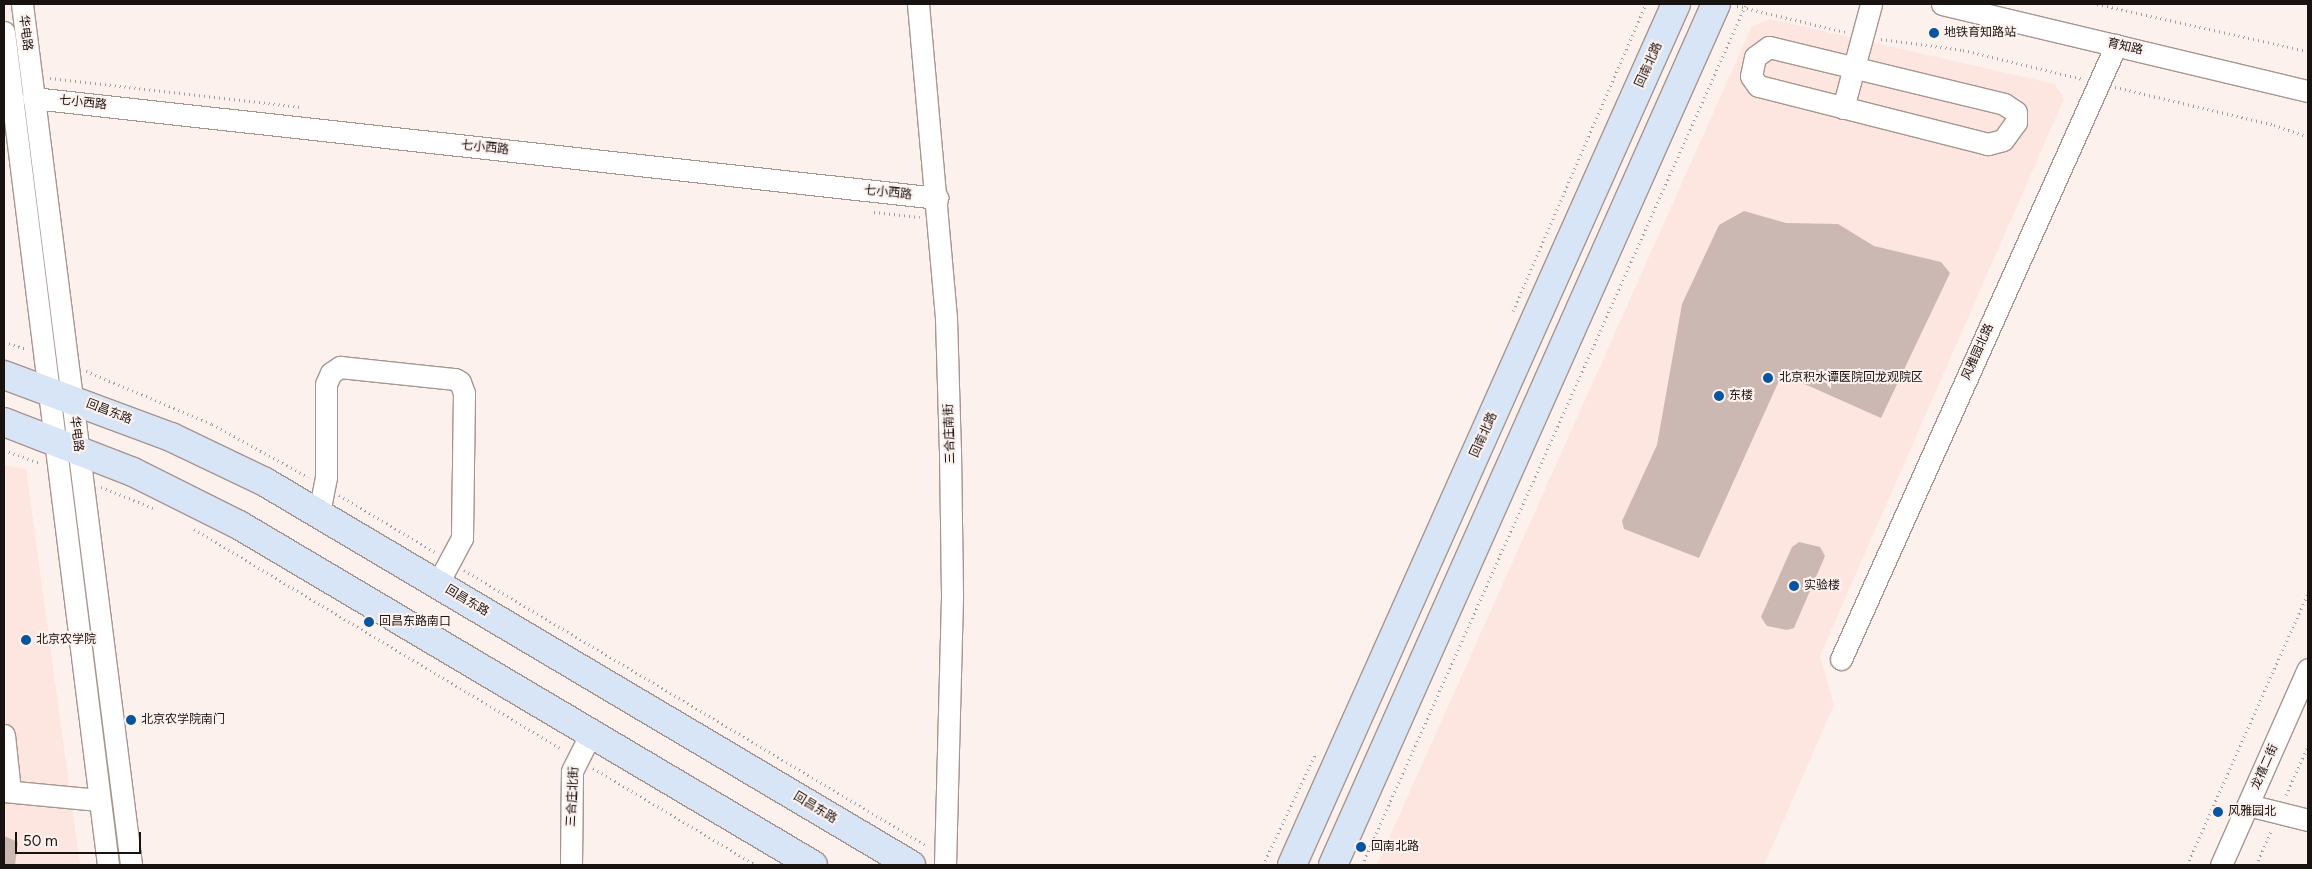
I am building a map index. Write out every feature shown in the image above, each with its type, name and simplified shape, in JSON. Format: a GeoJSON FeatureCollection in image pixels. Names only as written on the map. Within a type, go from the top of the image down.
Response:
{"type":"FeatureCollection","features":[{"type":"Feature","properties":{"kind":"main road","name":"回南北路"},"geometry":{"type":"LineString","coordinates":[[1292,865],[1676,4]]}},
{"type":"Feature","properties":{"kind":"main road"},"geometry":{"type":"LineString","coordinates":[[1332,865],[1716,4]]}},
{"type":"Feature","properties":{"kind":"main road","name":"回昌东路"},"geometry":{"type":"LineString","coordinates":[[4,375],[60,394],[216,458],[319,513],[444,572],[911,865]]}},
{"type":"Feature","properties":{"kind":"main road"},"geometry":{"type":"LineString","coordinates":[[4,422],[66,444],[186,496],[239,525],[813,865]]}},
{"type":"Feature","properties":{"kind":"street","name":"华电路"},"geometry":{"type":"LineString","coordinates":[[22,4],[33,98],[60,394],[108,865]]}},
{"type":"Feature","properties":{"kind":"street","name":"三合庄南街"},"geometry":{"type":"LineString","coordinates":[[918,4],[937,198],[946,318],[952,598],[945,861]]}},
{"type":"Feature","properties":{"kind":"street"},"geometry":{"type":"LineString","coordinates":[[1841,107],[1866,4]]}},
{"type":"Feature","properties":{"kind":"street"},"geometry":{"type":"LineString","coordinates":[[1860,35],[1871,4]]}},
{"type":"Feature","properties":{"kind":"street","name":"育知路"},"geometry":{"type":"LineString","coordinates":[[1942,4],[2308,91]]}},
{"type":"Feature","properties":{"kind":"street","name":"华电路"},"geometry":{"type":"LineString","coordinates":[[4,32],[12,166],[60,394]]}},
{"type":"Feature","properties":{"kind":"street","name":"风雅园北路"},"geometry":{"type":"LineString","coordinates":[[1841,660],[2116,45]]}},
{"type":"Feature","properties":{"kind":"street"},"geometry":{"type":"LineString","coordinates":[[1770,48],[2004,104],[2016,112],[2016,122],[2003,140],[1988,144],[1841,107],[1758,86],[1751,79],[1757,54],[1770,48]]}},
{"type":"Feature","properties":{"kind":"street","name":"七小西路"},"geometry":{"type":"LineString","coordinates":[[33,98],[937,198]]}},
{"type":"Feature","properties":{"kind":"street"},"geometry":{"type":"LineString","coordinates":[[319,513],[325,487],[326,384],[335,369],[340,367],[455,379],[460,382],[464,393],[462,538],[444,572]]}},
{"type":"Feature","properties":{"kind":"street","name":"华电路"},"geometry":{"type":"LineString","coordinates":[[66,444],[131,865]]}},
{"type":"Feature","properties":{"kind":"street","name":"龙禧二街"},"geometry":{"type":"LineString","coordinates":[[2221,865],[2308,669]]}},
{"type":"Feature","properties":{"kind":"street","name":"三合庄北街"},"geometry":{"type":"LineString","coordinates":[[571,865],[572,778],[576,758],[591,733]]}},
{"type":"Feature","properties":{"kind":"street"},"geometry":{"type":"LineString","coordinates":[[4,734],[7,791],[100,800]]}},
{"type":"Feature","properties":{"kind":"street"},"geometry":{"type":"LineString","coordinates":[[2248,806],[2308,820]]}},
{"type":"Feature","properties":{"kind":"path"},"geometry":{"type":"LineString","coordinates":[[1510,321],[1539,245],[1646,4]]}},
{"type":"Feature","properties":{"kind":"path"},"geometry":{"type":"LineString","coordinates":[[1729,4],[1860,35],[1963,50],[2066,75]]}},
{"type":"Feature","properties":{"kind":"path"},"geometry":{"type":"LineString","coordinates":[[1362,865],[1746,4]]}},
{"type":"Feature","properties":{"kind":"path"},"geometry":{"type":"LineString","coordinates":[[2097,4],[2308,51]]}},
{"type":"Feature","properties":{"kind":"path"},"geometry":{"type":"LineString","coordinates":[[2148,95],[2274,125],[2308,137]]}},
{"type":"Feature","properties":{"kind":"path"},"geometry":{"type":"LineString","coordinates":[[113,382],[212,424],[325,487],[444,572],[945,861]]}},
{"type":"Feature","properties":{"kind":"path"},"geometry":{"type":"LineString","coordinates":[[4,450],[10,452]]}},
{"type":"Feature","properties":{"kind":"path"},"geometry":{"type":"LineString","coordinates":[[117,493],[162,513]]}},
{"type":"Feature","properties":{"kind":"path"},"geometry":{"type":"LineString","coordinates":[[186,525],[756,865]]}},
{"type":"Feature","properties":{"kind":"path"},"geometry":{"type":"LineString","coordinates":[[2187,865],[2308,593]]}},
{"type":"Feature","properties":{"kind":"path"},"geometry":{"type":"LineString","coordinates":[[2297,771],[2308,746]]}},
{"type":"Feature","properties":{"kind":"path"},"geometry":{"type":"LineString","coordinates":[[1263,865],[1319,748]]}},
{"type":"Feature","properties":{"kind":"path"},"geometry":{"type":"LineString","coordinates":[[2256,865],[2264,846]]}},
{"type":"Feature","properties":{"kind":"shaded area","name":"北京积水谭医院回龙观院区"},"geometry":{"type":"Polygon","coordinates":[[[1770,19],[2055,84],[2064,99],[1820,656],[1834,705],[1764,865],[1377,865],[1752,26],[1770,19]]]}},
{"type":"Feature","properties":{"kind":"shaded area","name":"北京农学院"},"geometry":{"type":"Polygon","coordinates":[[[4,465],[26,469],[80,865],[4,865],[4,465]]]}},
{"type":"Feature","properties":{"kind":"building","name":"东楼"},"geometry":{"type":"Polygon","coordinates":[[[1744,211],[1786,223],[1838,224],[1874,246],[1941,262],[1950,273],[1881,418],[1782,374],[1699,558],[1624,529],[1622,521],[1657,445],[1682,304],[1719,225],[1744,211]]]}},
{"type":"Feature","properties":{"kind":"building","name":"实验楼"},"geometry":{"type":"Polygon","coordinates":[[[1799,542],[1820,547],[1825,556],[1794,628],[1787,630],[1767,626],[1761,617],[1792,547],[1799,542]]]}},
{"type":"Feature","properties":{"kind":"building"},"geometry":{"type":"Polygon","coordinates":[[[4,836],[18,842],[15,865],[4,865],[4,836]]]}},
{"type":"Feature","properties":{"kind":"place","name":"地铁育知路站"},"geometry":{"type":"Point","coordinates":[1934,33]}},
{"type":"Feature","properties":{"kind":"place","name":"北京积水谭医院回龙观院区"},"geometry":{"type":"Point","coordinates":[1768,378]}},
{"type":"Feature","properties":{"kind":"place","name":"东楼"},"geometry":{"type":"Point","coordinates":[1719,396]}},
{"type":"Feature","properties":{"kind":"place","name":"实验楼"},"geometry":{"type":"Point","coordinates":[1794,586]}},
{"type":"Feature","properties":{"kind":"place","name":"回昌东路南口"},"geometry":{"type":"Point","coordinates":[369,622]}},
{"type":"Feature","properties":{"kind":"place","name":"北京农学院"},"geometry":{"type":"Point","coordinates":[26,640]}},
{"type":"Feature","properties":{"kind":"place","name":"北京农学院南门"},"geometry":{"type":"Point","coordinates":[131,720]}},
{"type":"Feature","properties":{"kind":"place","name":"风雅园北"},"geometry":{"type":"Point","coordinates":[2218,812]}},
{"type":"Feature","properties":{"kind":"place","name":"回南北路"},"geometry":{"type":"Point","coordinates":[1361,847]}}]}
